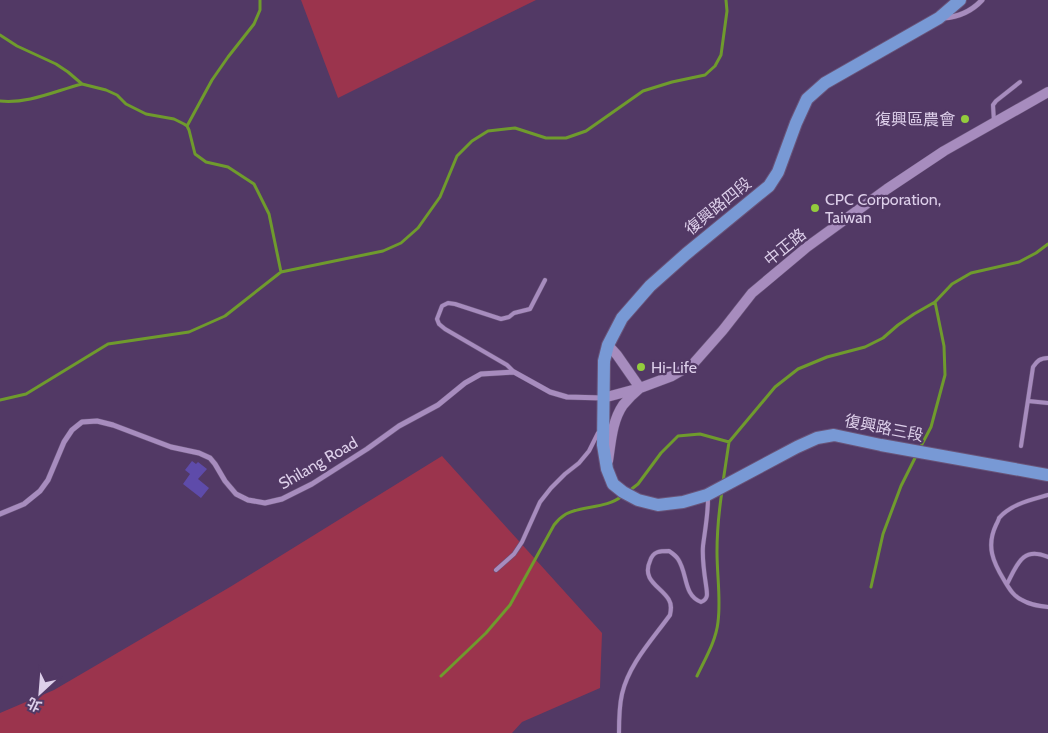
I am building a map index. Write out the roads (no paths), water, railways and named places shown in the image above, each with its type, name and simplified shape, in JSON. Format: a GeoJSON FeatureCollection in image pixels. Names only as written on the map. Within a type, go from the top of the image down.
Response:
{"type":"FeatureCollection","features":[{"type":"Feature","properties":{"kind":"main road","name":"復興路四段"},"geometry":{"type":"LineString","coordinates":[[623,492],[613,484],[607,469],[603,445],[604,361],[608,345],[622,318],[650,286],[769,186],[778,172],[796,123],[807,100],[825,84],[939,18],[960,0]]}},
{"type":"Feature","properties":{"kind":"main road","name":"復興路三段"},"geometry":{"type":"LineString","coordinates":[[623,492],[638,500],[658,505],[683,502],[707,495],[817,438],[834,435],[1048,475]]}},
{"type":"Feature","properties":{"kind":"street"},"geometry":{"type":"LineString","coordinates":[[939,18],[956,17],[968,12],[982,0]]}},
{"type":"Feature","properties":{"kind":"street","name":"中正路"},"geometry":{"type":"LineString","coordinates":[[603,398],[640,388],[672,376],[693,364],[752,293],[807,247],[944,151],[1048,92]]}},
{"type":"Feature","properties":{"kind":"street"},"geometry":{"type":"LineString","coordinates":[[607,469],[613,428],[617,416],[624,403],[640,388],[608,345]]}},
{"type":"Feature","properties":{"kind":"street"},"geometry":{"type":"LineString","coordinates":[[514,372],[550,392],[567,397],[603,398]]}},
{"type":"Feature","properties":{"kind":"street","name":"Shilang Road"},"geometry":{"type":"LineString","coordinates":[[0,514],[24,504],[40,491],[48,480],[64,442],[72,430],[82,422],[97,421],[113,425],[171,447],[199,453],[210,458],[216,464],[225,481],[236,494],[248,500],[265,502],[282,499],[312,484],[367,450],[399,426],[438,405],[481,374],[514,372]]}},
{"type":"Feature","properties":{"kind":"lane"},"geometry":{"type":"LineString","coordinates":[[994,122],[993,105],[1020,82]]}},
{"type":"Feature","properties":{"kind":"lane"},"geometry":{"type":"LineString","coordinates":[[514,372],[508,365],[445,329],[439,324],[437,319],[442,306],[448,303],[502,318],[508,317],[514,313],[530,309],[545,280]]}},
{"type":"Feature","properties":{"kind":"lane"},"geometry":{"type":"LineString","coordinates":[[1021,446],[1033,367],[1037,361],[1048,358]]}},
{"type":"Feature","properties":{"kind":"lane"},"geometry":{"type":"LineString","coordinates":[[1028,401],[1048,403]]}},
{"type":"Feature","properties":{"kind":"lane"},"geometry":{"type":"LineString","coordinates":[[496,570],[514,554],[522,542],[540,502],[551,488],[579,463],[589,451],[603,425]]}},
{"type":"Feature","properties":{"kind":"lane"},"geometry":{"type":"LineString","coordinates":[[619,733],[619,708],[627,678],[639,656],[670,615],[672,609],[670,600],[650,578],[648,570],[649,561],[654,554],[660,551],[669,551],[680,563],[690,595],[702,602],[707,597],[703,546],[707,522],[707,495]]}},
{"type":"Feature","properties":{"kind":"lane"},"geometry":{"type":"LineString","coordinates":[[1048,495],[1029,500],[1012,508],[999,518],[990,542],[991,554],[1000,574],[1012,593],[1020,600],[1048,607]]}},
{"type":"Feature","properties":{"kind":"lane"},"geometry":{"type":"LineString","coordinates":[[1007,584],[1018,564],[1027,554],[1034,553],[1048,556]]}},
{"type":"Feature","properties":{"kind":"waterway"},"geometry":{"type":"LineString","coordinates":[[187,126],[212,80],[254,24],[260,10],[260,0]]}},
{"type":"Feature","properties":{"kind":"waterway"},"geometry":{"type":"LineString","coordinates":[[0,400],[26,394],[108,344],[189,332],[225,316],[281,272],[383,251],[401,243],[418,228],[440,197],[457,156],[472,141],[488,131],[515,128],[546,138],[566,138],[586,131],[643,91],[705,75],[715,66],[721,55],[727,11],[726,0]]}},
{"type":"Feature","properties":{"kind":"waterway"},"geometry":{"type":"LineString","coordinates":[[0,35],[17,46],[56,64],[82,84],[117,95],[126,104],[146,114],[174,119],[187,126],[195,154],[206,162],[228,167],[254,184],[269,214],[281,272]]}},
{"type":"Feature","properties":{"kind":"waterway"},"geometry":{"type":"LineString","coordinates":[[0,101],[31,99],[82,84]]}},
{"type":"Feature","properties":{"kind":"waterway"},"geometry":{"type":"LineString","coordinates":[[629,491],[638,484],[661,453],[678,436],[700,434],[729,442],[775,387],[798,369],[827,357],[865,347],[883,338],[898,325],[935,302],[952,284],[971,273],[1019,262],[1048,244]]}},
{"type":"Feature","properties":{"kind":"waterway"},"geometry":{"type":"LineString","coordinates":[[920,448],[931,427],[945,375],[944,346],[935,302]]}},
{"type":"Feature","properties":{"kind":"waterway"},"geometry":{"type":"LineString","coordinates":[[723,482],[729,442]]}},
{"type":"Feature","properties":{"kind":"waterway"},"geometry":{"type":"LineString","coordinates":[[871,587],[883,534],[901,486],[917,454]]}},
{"type":"Feature","properties":{"kind":"waterway"},"geometry":{"type":"LineString","coordinates":[[697,676],[713,643],[718,622],[717,544],[722,491]]}},
{"type":"Feature","properties":{"kind":"waterway"},"geometry":{"type":"LineString","coordinates":[[441,676],[486,633],[510,605],[558,521],[573,511],[609,503],[622,496]]}},
{"type":"Feature","properties":{"kind":"place","name":"復興區農會"},"geometry":{"type":"Point","coordinates":[965,119]}},
{"type":"Feature","properties":{"kind":"place","name":"CPC Corporation, Taiwan"},"geometry":{"type":"Point","coordinates":[815,208]}},
{"type":"Feature","properties":{"kind":"place","name":"Hi-Life"},"geometry":{"type":"Point","coordinates":[641,367]}}]}
